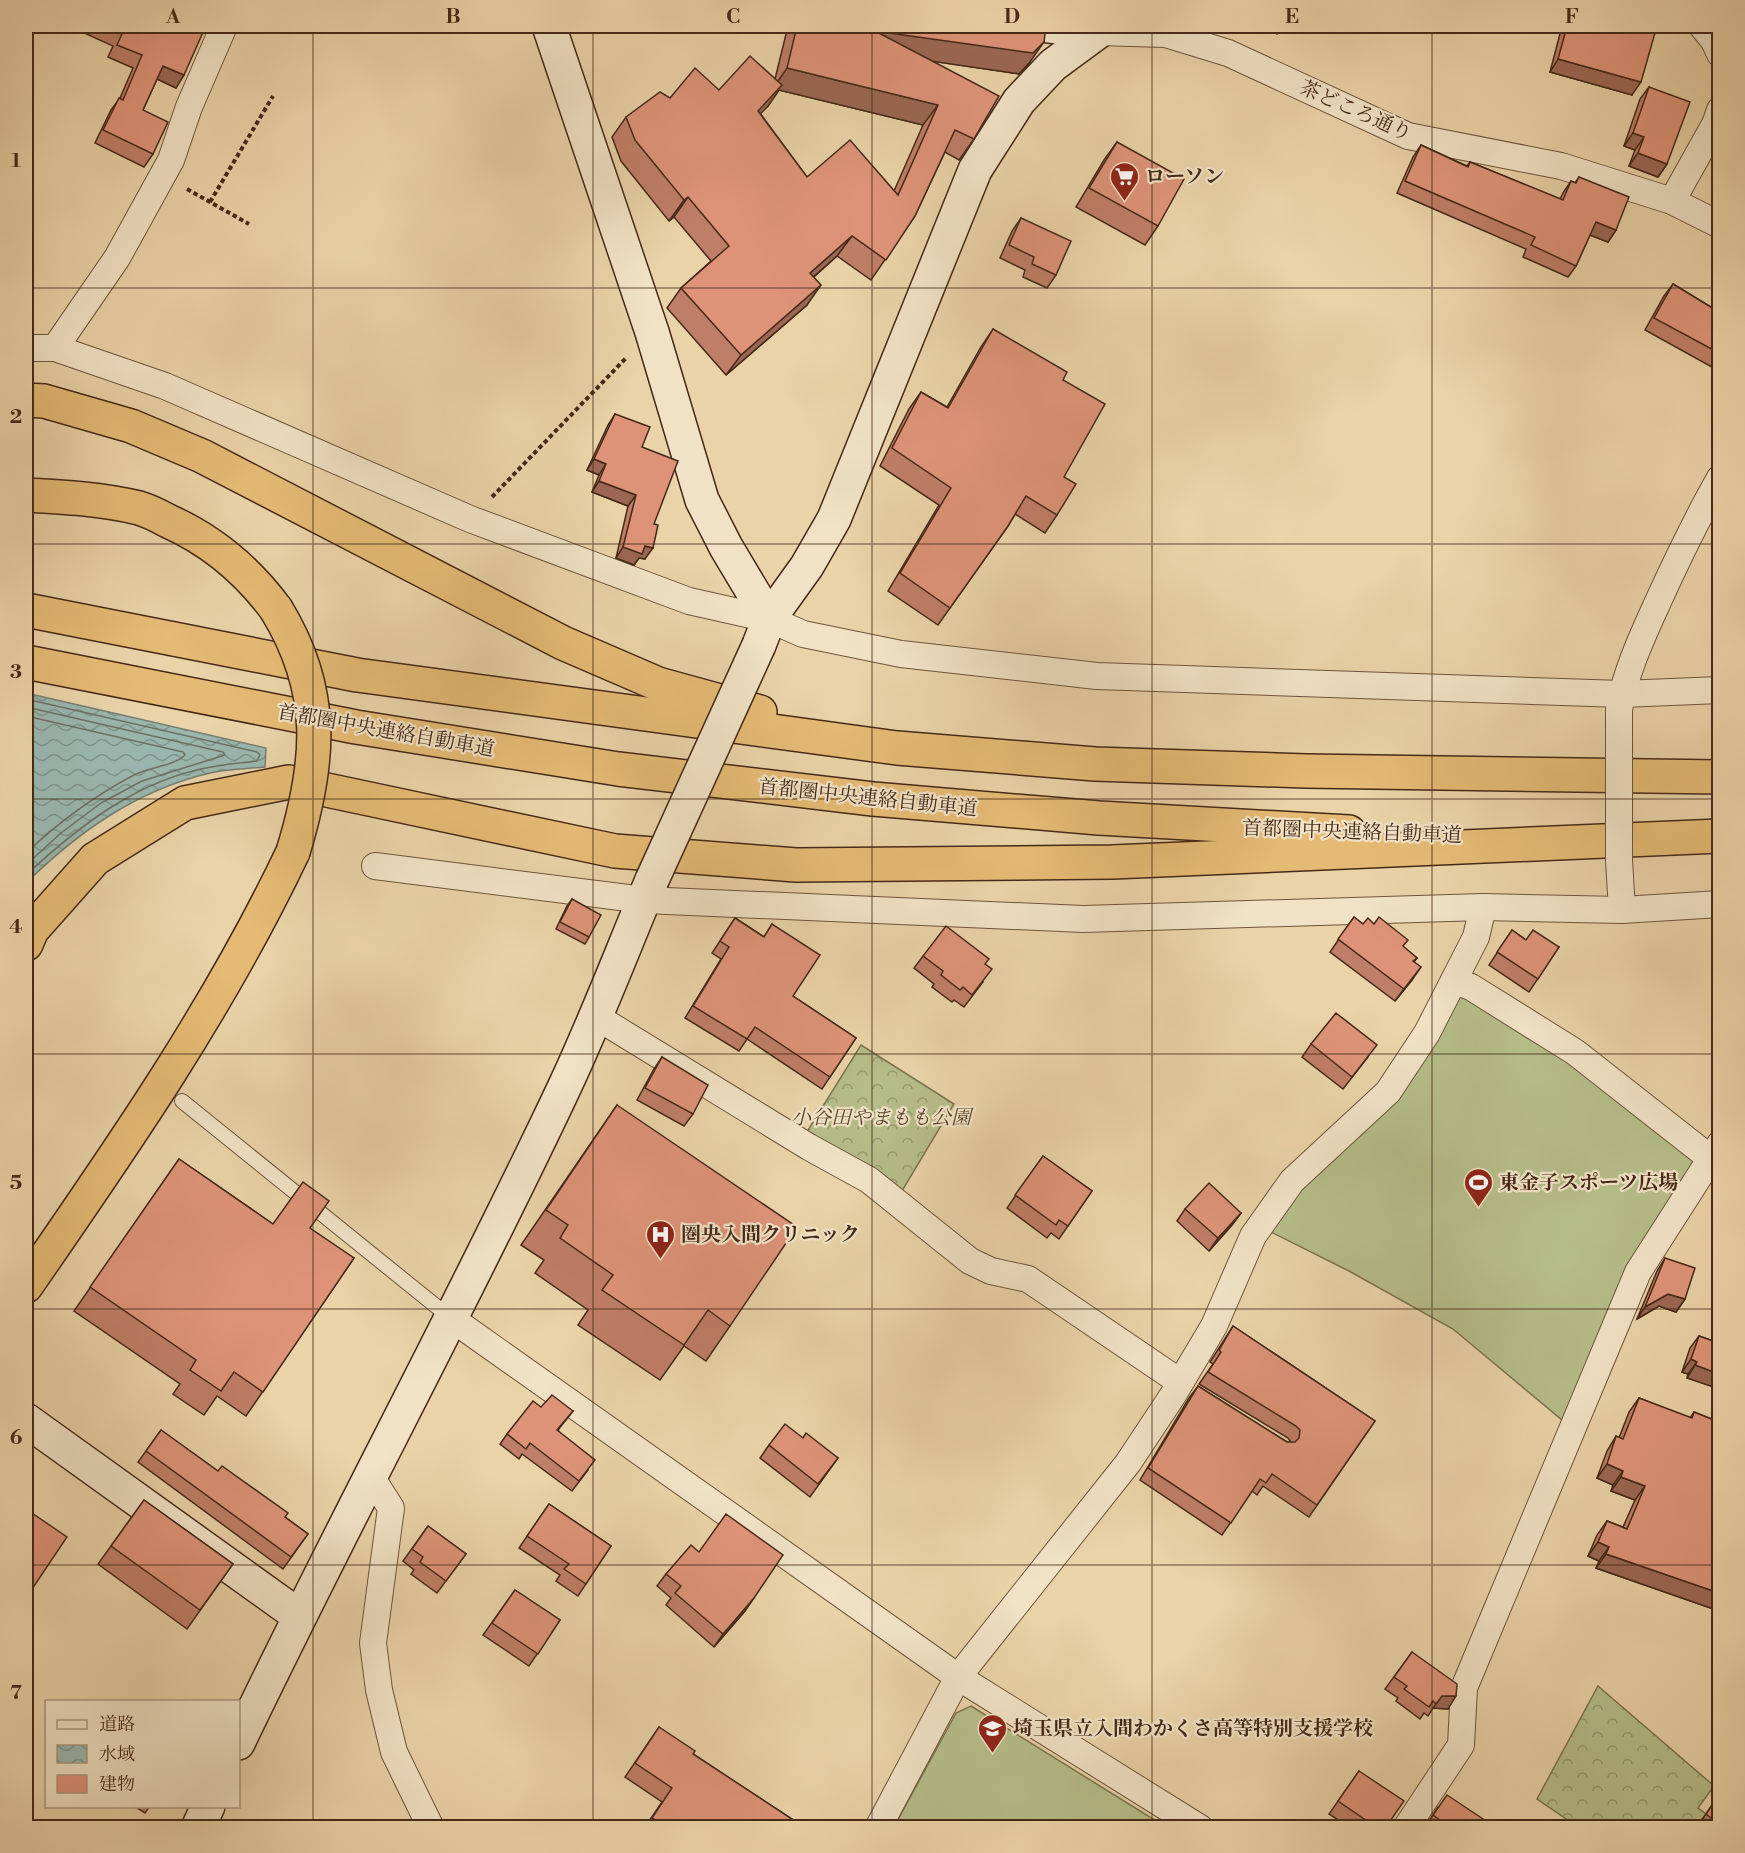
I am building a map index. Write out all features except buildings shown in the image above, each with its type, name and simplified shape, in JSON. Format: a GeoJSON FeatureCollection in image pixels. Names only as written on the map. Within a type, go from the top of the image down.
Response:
{"type":"FeatureCollection","features":[{"type":"Feature","properties":{"kind":"highway"},"geometry":{"type":"LineString","coordinates":[[26,400],[44,401],[131,426],[202,456],[563,643],[658,684],[897,748]]}},
{"type":"Feature","properties":{"kind":"highway"},"geometry":{"type":"LineString","coordinates":[[26,495],[82,498],[141,508],[194,532],[243,570],[258,584],[294,638],[307,680],[315,736],[309,801],[293,852],[260,922],[222,989],[139,1123],[26,1286]]}},
{"type":"Feature","properties":{"kind":"highway"},"geometry":{"type":"LineString","coordinates":[[26,610],[357,675],[897,748],[1119,765],[1306,771],[1719,777]]}},
{"type":"Feature","properties":{"kind":"highway","name":"首都圏中央連絡自動車道"},"geometry":{"type":"LineString","coordinates":[[26,662],[379,730],[618,769],[873,799],[1099,818],[1298,830],[1479,836],[1719,835]]}},
{"type":"Feature","properties":{"kind":"highway"},"geometry":{"type":"LineString","coordinates":[[26,944],[32,930],[95,859],[175,809],[185,803],[289,782],[615,851],[796,865],[1112,862],[1719,835]]}},
{"type":"Feature","properties":{"kind":"street"},"geometry":{"type":"LineString","coordinates":[[55,348],[117,258],[163,176],[171,160],[189,107],[224,26]]}},
{"type":"Feature","properties":{"kind":"street"},"geometry":{"type":"LineString","coordinates":[[549,26],[652,332],[702,500],[764,632]]}},
{"type":"Feature","properties":{"kind":"street"},"geometry":{"type":"LineString","coordinates":[[1048,26],[1101,29]]}},
{"type":"Feature","properties":{"kind":"street"},"geometry":{"type":"LineString","coordinates":[[1702,26],[1714,41],[1719,54]]}},
{"type":"Feature","properties":{"kind":"street"},"geometry":{"type":"LineString","coordinates":[[240,1739],[370,1475],[452,1319],[565,1086],[648,890],[764,632],[834,519],[975,170],[1019,101],[1053,65],[1101,29]]}},
{"type":"Feature","properties":{"kind":"street","name":"茶どころ通り"},"geometry":{"type":"LineString","coordinates":[[1101,29],[1166,34],[1218,50],[1408,136],[1561,166],[1672,201],[1719,225]]}},
{"type":"Feature","properties":{"kind":"street"},"geometry":{"type":"LineString","coordinates":[[1672,201],[1715,124],[1719,110]]}},
{"type":"Feature","properties":{"kind":"street"},"geometry":{"type":"LineString","coordinates":[[26,348],[55,348],[165,386],[470,519],[689,601],[764,632],[803,634],[902,654],[1097,676],[1620,702],[1719,690]]}},
{"type":"Feature","properties":{"kind":"street"},"geometry":{"type":"LineString","coordinates":[[1622,910],[1619,860],[1620,702],[1642,639],[1691,528],[1719,478]]}},
{"type":"Feature","properties":{"kind":"street"},"geometry":{"type":"LineString","coordinates":[[375,866],[648,890],[1083,919],[1483,907],[1622,910],[1719,904]]}},
{"type":"Feature","properties":{"kind":"street"},"geometry":{"type":"LineString","coordinates":[[878,1827],[958,1677],[1128,1463],[1185,1385],[1214,1326],[1253,1236],[1292,1180],[1388,1092],[1427,1033],[1476,937],[1483,907]]}},
{"type":"Feature","properties":{"kind":"street"},"geometry":{"type":"LineString","coordinates":[[1407,1827],[1461,1745],[1464,1688],[1638,1272],[1715,1151],[1575,1052],[1471,987],[1454,981]]}},
{"type":"Feature","properties":{"kind":"street"},"geometry":{"type":"LineString","coordinates":[[595,1016],[809,1147],[869,1180],[970,1261],[991,1271],[1029,1279],[1185,1385]]}},
{"type":"Feature","properties":{"kind":"street"},"geometry":{"type":"LineString","coordinates":[[452,1319],[958,1677],[1200,1827]]}},
{"type":"Feature","properties":{"kind":"street"},"geometry":{"type":"LineString","coordinates":[[26,1420],[299,1616]]}},
{"type":"Feature","properties":{"kind":"street"},"geometry":{"type":"LineString","coordinates":[[370,1475],[391,1508],[373,1643],[379,1690],[394,1752],[431,1827]]}},
{"type":"Feature","properties":{"kind":"street"},"geometry":{"type":"LineString","coordinates":[[198,1827],[207,1808]]}},
{"type":"Feature","properties":{"kind":"lane"},"geometry":{"type":"LineString","coordinates":[[182,1101],[452,1319]]}},
{"type":"Feature","properties":{"kind":"path"},"geometry":{"type":"LineString","coordinates":[[210,202],[273,96]]}},
{"type":"Feature","properties":{"kind":"path"},"geometry":{"type":"LineString","coordinates":[[163,176],[249,224]]}},
{"type":"Feature","properties":{"kind":"path"},"geometry":{"type":"LineString","coordinates":[[470,519],[652,332]]}},
{"type":"Feature","properties":{"kind":"green space","name":"東金子スポーツ広場"},"geometry":{"type":"Polygon","coordinates":[[[1464,994],[1564,1055],[1692,1153],[1696,1171],[1568,1425],[1453,1329],[1349,1271],[1269,1231],[1453,997],[1464,994]]]}},
{"type":"Feature","properties":{"kind":"green space","name":"小谷田やまもも公園"},"geometry":{"type":"Polygon","coordinates":[[[861,1045],[954,1104],[902,1191],[805,1135],[861,1045]]]}},
{"type":"Feature","properties":{"kind":"green space"},"geometry":{"type":"Polygon","coordinates":[[[1598,1686],[1714,1786],[1698,1808],[1706,1814],[1696,1827],[1578,1827],[1537,1799],[1598,1686]]]}},
{"type":"Feature","properties":{"kind":"green space","name":"埼玉県立入間わかくさ高等特別支援学校"},"geometry":{"type":"Polygon","coordinates":[[[971,1706],[1166,1827],[894,1827],[956,1713],[971,1706]]]}},
{"type":"Feature","properties":{"kind":"water"},"geometry":{"type":"Polygon","coordinates":[[[26,693],[266,748],[265,767],[210,773],[158,790],[133,802],[88,830],[26,883],[26,693]]]}},
{"type":"Feature","properties":{"kind":"place","name":"ローソン"},"geometry":{"type":"Point","coordinates":[1124,202]}},
{"type":"Feature","properties":{"kind":"place","name":"東金子スポーツ広場"},"geometry":{"type":"Point","coordinates":[1478,1208]}},
{"type":"Feature","properties":{"kind":"place","name":"圏央入間クリニック"},"geometry":{"type":"Point","coordinates":[660,1260]}},
{"type":"Feature","properties":{"kind":"place","name":"埼玉県立入間わかくさ高等特別支援学校"},"geometry":{"type":"Point","coordinates":[992,1754]}}]}
